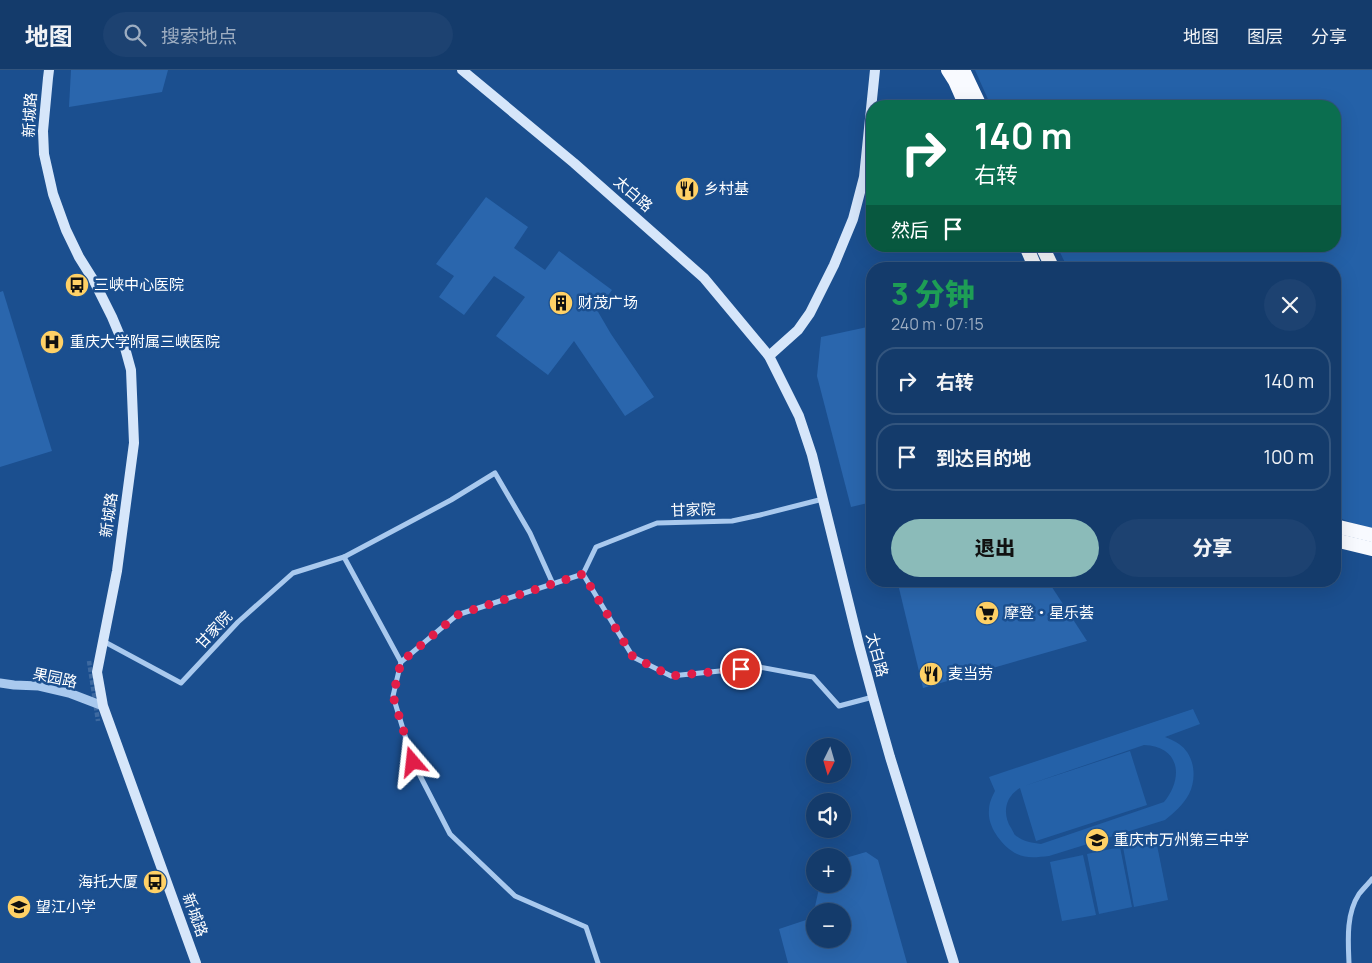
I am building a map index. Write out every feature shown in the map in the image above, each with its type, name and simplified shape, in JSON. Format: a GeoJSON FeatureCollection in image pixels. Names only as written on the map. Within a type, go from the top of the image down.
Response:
{"type":"FeatureCollection","features":[{"type":"Feature","properties":{"kind":"highway"},"geometry":{"type":"LineString","coordinates":[[948,70],[963,100]]}},
{"type":"Feature","properties":{"kind":"highway"},"geometry":{"type":"LineString","coordinates":[[964,70],[977,100]]}},
{"type":"Feature","properties":{"kind":"highway"},"geometry":{"type":"LineString","coordinates":[[1341,528],[1372,535]]}},
{"type":"Feature","properties":{"kind":"highway"},"geometry":{"type":"LineString","coordinates":[[1341,541],[1372,549]]}},
{"type":"Feature","properties":{"kind":"main road","name":"新城路"},"geometry":{"type":"LineString","coordinates":[[49,70],[43,131],[44,154],[54,194],[66,230],[79,258],[94,281],[112,317],[125,348],[131,370],[134,443],[117,571],[97,672],[103,706],[196,963]]}},
{"type":"Feature","properties":{"kind":"main road","name":"太白路"},"geometry":{"type":"LineString","coordinates":[[462,70],[574,163],[704,278],[769,356],[799,416],[812,455],[859,645],[890,756],[954,963]]}},
{"type":"Feature","properties":{"kind":"main road"},"geometry":{"type":"LineString","coordinates":[[872,100],[875,70]]}},
{"type":"Feature","properties":{"kind":"main road"},"geometry":{"type":"LineString","coordinates":[[769,356],[798,330],[810,313],[834,265],[853,219],[864,177],[866,158]]}},
{"type":"Feature","properties":{"kind":"street","name":"甘家院"},"geometry":{"type":"LineString","coordinates":[[103,641],[181,683],[238,622],[293,573],[344,557],[451,500],[495,473],[530,534],[553,584]]}},
{"type":"Feature","properties":{"kind":"street","name":"甘家院"},"geometry":{"type":"LineString","coordinates":[[583,574],[596,547],[657,523],[732,521],[823,499]]}},
{"type":"Feature","properties":{"kind":"street"},"geometry":{"type":"LineString","coordinates":[[344,557],[401,662]]}},
{"type":"Feature","properties":{"kind":"street"},"geometry":{"type":"LineString","coordinates":[[598,963],[586,927],[515,896],[450,834],[413,762],[393,696],[401,662],[457,615],[583,574],[633,657],[671,676],[759,667],[813,677],[839,706],[874,697]]}},
{"type":"Feature","properties":{"kind":"street","name":"果园路"},"geometry":{"type":"LineString","coordinates":[[0,683],[14,686],[38,686],[69,693],[103,706]]}},
{"type":"Feature","properties":{"kind":"street"},"geometry":{"type":"LineString","coordinates":[[1349,963],[1350,912],[1359,894],[1372,879]]}},
{"type":"Feature","properties":{"kind":"shaded area"},"geometry":{"type":"Polygon","coordinates":[[[975,70],[1372,70],[1372,528],[1341,518],[1341,262],[1065,262],[1060,252],[1341,252],[1341,100],[988,100],[975,70]]]}},
{"type":"Feature","properties":{"kind":"shaded area"},"geometry":{"type":"Polygon","coordinates":[[[1193,709],[1200,724],[1165,737],[1176,742],[1188,754],[1194,774],[1189,794],[1172,815],[1165,820],[1049,856],[1021,856],[1006,847],[997,836],[989,816],[990,805],[995,791],[989,777],[1193,709]],[[1144,745],[1024,786],[1130,751],[1147,805],[1036,841],[1020,788],[1011,796],[1006,806],[1008,822],[1015,834],[1024,841],[1041,844],[1164,802],[1174,783],[1175,765],[1165,751],[1144,745]]]}},
{"type":"Feature","properties":{"kind":"shaded area"},"geometry":{"type":"Polygon","coordinates":[[[1156,840],[1168,900],[1134,907],[1123,847],[1156,840]]]}},
{"type":"Feature","properties":{"kind":"shaded area"},"geometry":{"type":"Polygon","coordinates":[[[1120,847],[1132,907],[1099,914],[1087,854],[1120,847]]]}},
{"type":"Feature","properties":{"kind":"shaded area"},"geometry":{"type":"Polygon","coordinates":[[[1083,855],[1096,915],[1062,921],[1050,862],[1083,855]]]}},
{"type":"Feature","properties":{"kind":"building"},"geometry":{"type":"Polygon","coordinates":[[[71,70],[168,70],[162,92],[69,107],[71,70]]]}},
{"type":"Feature","properties":{"kind":"building","name":"财茂广场"},"geometry":{"type":"Polygon","coordinates":[[[486,197],[528,227],[514,248],[545,270],[559,251],[612,290],[597,310],[654,397],[625,416],[574,341],[548,375],[496,336],[525,297],[494,276],[464,315],[439,297],[454,276],[436,264],[486,197]]]}},
{"type":"Feature","properties":{"kind":"building"},"geometry":{"type":"Polygon","coordinates":[[[3,291],[52,451],[0,467],[0,292],[3,291]]]}},
{"type":"Feature","properties":{"kind":"building"},"geometry":{"type":"Polygon","coordinates":[[[866,327],[866,503],[851,507],[817,376],[821,337],[866,327]]]}},
{"type":"Feature","properties":{"kind":"building","name":"摩登・星乐荟"},"geometry":{"type":"Polygon","coordinates":[[[899,587],[1052,587],[1087,641],[923,688],[899,587]]]}},
{"type":"Feature","properties":{"kind":"building"},"geometry":{"type":"Polygon","coordinates":[[[866,852],[878,860],[907,963],[788,963],[779,929],[806,920],[806,948],[851,948],[851,903],[816,903],[818,893],[851,893],[851,856],[866,852]]]}},
{"type":"Feature","properties":{"kind":"tunnel"},"geometry":{"type":"LineString","coordinates":[[89,661],[98,721]]}},
{"type":"Feature","properties":{"kind":"place","name":"乡村基"},"geometry":{"type":"Point","coordinates":[687,189]}},
{"type":"Feature","properties":{"kind":"place","name":"三峡中心医院"},"geometry":{"type":"Point","coordinates":[77,285]}},
{"type":"Feature","properties":{"kind":"place","name":"财茂广场"},"geometry":{"type":"Point","coordinates":[561,303]}},
{"type":"Feature","properties":{"kind":"place","name":"重庆大学附属三峡医院"},"geometry":{"type":"Point","coordinates":[52,342]}},
{"type":"Feature","properties":{"kind":"place","name":"摩登・星乐荟"},"geometry":{"type":"Point","coordinates":[987,613]}},
{"type":"Feature","properties":{"kind":"place","name":"麦当劳"},"geometry":{"type":"Point","coordinates":[931,674]}},
{"type":"Feature","properties":{"kind":"place","name":"重庆市万州第三中学"},"geometry":{"type":"Point","coordinates":[1097,840]}},
{"type":"Feature","properties":{"kind":"place","name":"海托大厦"},"geometry":{"type":"Point","coordinates":[155,882]}},
{"type":"Feature","properties":{"kind":"place","name":"望江小学"},"geometry":{"type":"Point","coordinates":[19,907]}},
{"type":"Feature","properties":{"kind":"route"},"geometry":{"type":"LineString","coordinates":[[413,762],[393,696],[401,662],[457,615],[583,574],[633,657],[671,676],[741,669]]}}]}
